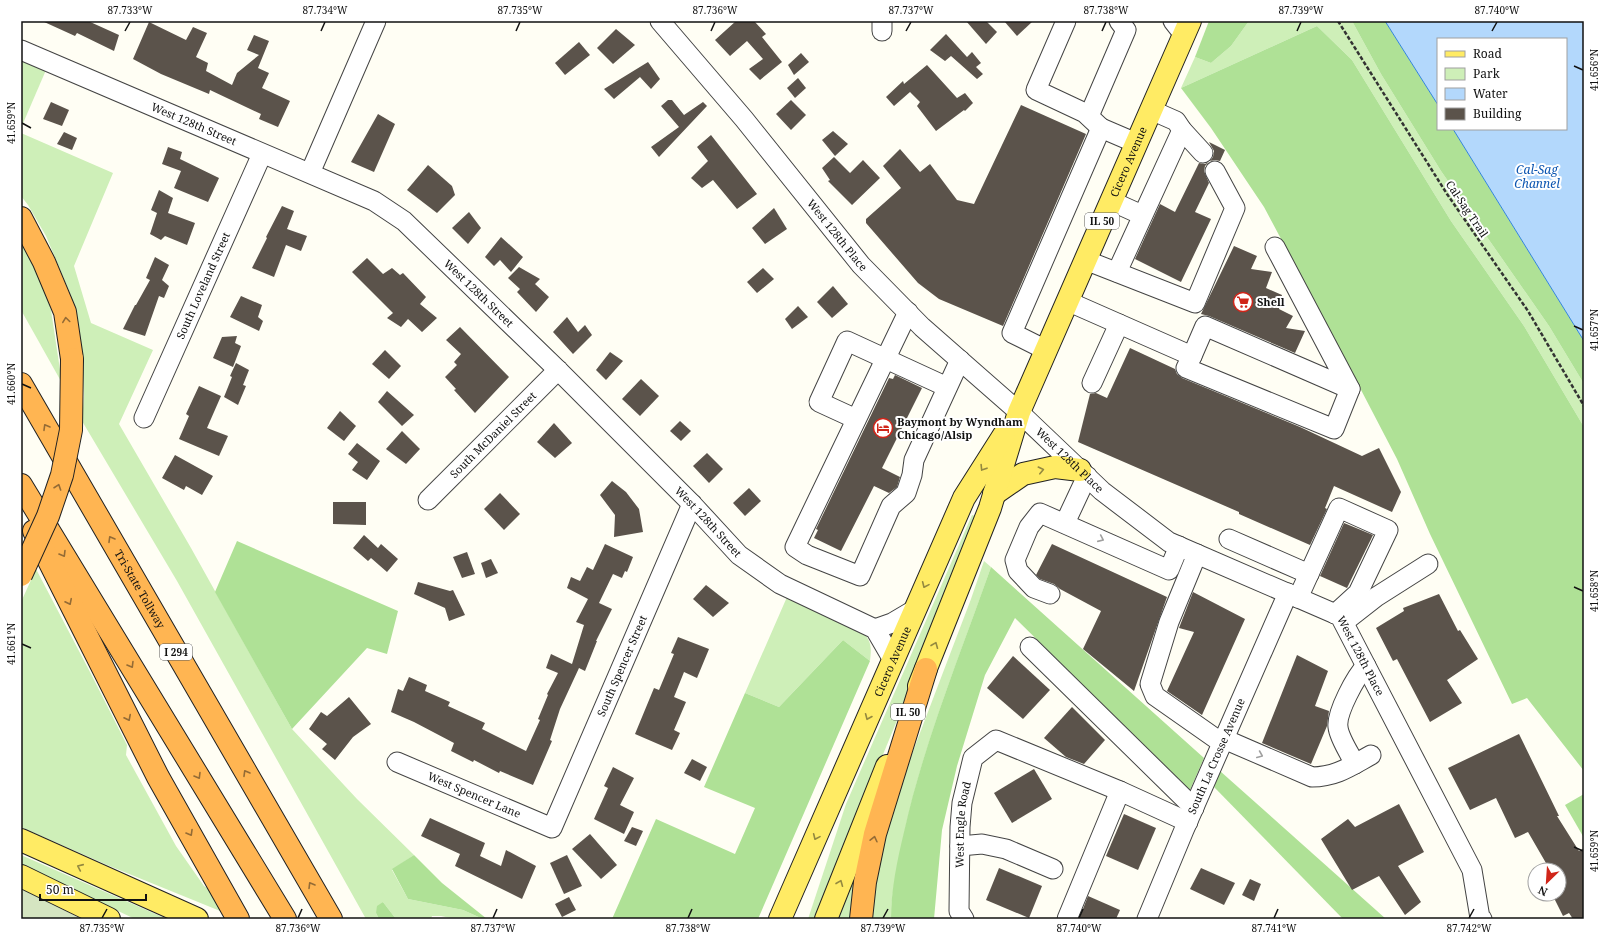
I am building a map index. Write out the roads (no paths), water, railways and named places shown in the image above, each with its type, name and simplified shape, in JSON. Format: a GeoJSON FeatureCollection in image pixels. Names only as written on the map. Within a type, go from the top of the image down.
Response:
{"type":"FeatureCollection","features":[{"type":"Feature","properties":{"kind":"highway"},"geometry":{"type":"LineString","coordinates":[[21,218],[44,262],[65,312],[72,359],[71,430],[62,475],[48,516],[21,575]]}},
{"type":"Feature","properties":{"kind":"highway","name":"Tri-State Tollway"},"geometry":{"type":"LineString","coordinates":[[21,384],[331,919]]}},
{"type":"Feature","properties":{"kind":"highway"},"geometry":{"type":"LineString","coordinates":[[21,485],[285,919]]}},
{"type":"Feature","properties":{"kind":"highway"},"geometry":{"type":"LineString","coordinates":[[21,505],[158,777],[238,919]]}},
{"type":"Feature","properties":{"kind":"highway"},"geometry":{"type":"LineString","coordinates":[[861,919],[865,882],[875,834],[926,669]]}},
{"type":"Feature","properties":{"kind":"main road","name":"Cicero Avenue"},"geometry":{"type":"LineString","coordinates":[[826,919],[990,508],[1019,412],[1151,110],[1182,26]]}},
{"type":"Feature","properties":{"kind":"main road","name":"Cicero Avenue"},"geometry":{"type":"LineString","coordinates":[[780,919],[964,498],[1019,412]]}},
{"type":"Feature","properties":{"kind":"main road"},"geometry":{"type":"LineString","coordinates":[[994,494],[1023,474],[1055,467],[1083,473]]}},
{"type":"Feature","properties":{"kind":"main road"},"geometry":{"type":"LineString","coordinates":[[21,840],[197,919]]}},
{"type":"Feature","properties":{"kind":"main road"},"geometry":{"type":"LineString","coordinates":[[21,876],[109,919]]}},
{"type":"Feature","properties":{"kind":"street"},"geometry":{"type":"LineString","coordinates":[[310,173],[376,21]]}},
{"type":"Feature","properties":{"kind":"street","name":"West 128th Place"},"geometry":{"type":"LineString","coordinates":[[660,21],[744,119],[861,265],[908,312],[1019,412],[1102,491],[1163,538],[1293,595],[1339,618],[1366,666],[1472,870],[1480,918],[1482,919]]}},
{"type":"Feature","properties":{"kind":"street"},"geometry":{"type":"LineString","coordinates":[[1066,21],[1036,90],[1085,113],[1095,122],[1136,143]]}},
{"type":"Feature","properties":{"kind":"street"},"geometry":{"type":"LineString","coordinates":[[1046,350],[1012,333],[1095,122],[1126,30],[1118,21]]}},
{"type":"Feature","properties":{"kind":"street","name":"West 128th Street"},"geometry":{"type":"LineString","coordinates":[[21,50],[374,201],[404,221],[558,370],[692,504],[739,555],[780,584],[875,629]]}},
{"type":"Feature","properties":{"kind":"street"},"geometry":{"type":"LineString","coordinates":[[1151,110],[1176,121],[1182,130],[1204,153]]}},
{"type":"Feature","properties":{"kind":"street"},"geometry":{"type":"LineString","coordinates":[[1117,272],[1182,130]]}},
{"type":"Feature","properties":{"kind":"street","name":"South Loveland Street"},"geometry":{"type":"LineString","coordinates":[[144,418],[262,154]]}},
{"type":"Feature","properties":{"kind":"street"},"geometry":{"type":"LineString","coordinates":[[1085,260],[1195,304],[1235,208],[1215,171]]}},
{"type":"Feature","properties":{"kind":"street"},"geometry":{"type":"LineString","coordinates":[[1111,201],[1142,215]]}},
{"type":"Feature","properties":{"kind":"street"},"geometry":{"type":"LineString","coordinates":[[1275,247],[1350,389],[1334,429],[1186,368],[1205,326],[1350,389]]}},
{"type":"Feature","properties":{"kind":"street"},"geometry":{"type":"LineString","coordinates":[[1067,301],[1192,356]]}},
{"type":"Feature","properties":{"kind":"street"},"geometry":{"type":"LineString","coordinates":[[908,312],[795,547],[808,555],[860,576],[891,506],[906,493],[912,475],[914,460],[960,360]]}},
{"type":"Feature","properties":{"kind":"street"},"geometry":{"type":"LineString","coordinates":[[1092,383],[1119,324]]}},
{"type":"Feature","properties":{"kind":"street"},"geometry":{"type":"LineString","coordinates":[[856,419],[819,402],[847,341],[947,387]]}},
{"type":"Feature","properties":{"kind":"street","name":"South McDaniel Street"},"geometry":{"type":"LineString","coordinates":[[428,500],[558,370]]}},
{"type":"Feature","properties":{"kind":"street"},"geometry":{"type":"LineString","coordinates":[[1065,523],[1083,473]]}},
{"type":"Feature","properties":{"kind":"street","name":"South Spencer Street"},"geometry":{"type":"LineString","coordinates":[[552,828],[692,504]]}},
{"type":"Feature","properties":{"kind":"street","name":"South La Crosse Avenue"},"geometry":{"type":"LineString","coordinates":[[1147,919],[1223,741],[1293,595],[1309,574],[1339,508],[1388,530],[1358,593],[1339,618]]}},
{"type":"Feature","properties":{"kind":"street"},"geometry":{"type":"LineString","coordinates":[[1050,594],[1034,588],[1018,571],[1015,560],[1029,527],[1040,513],[1169,570],[1179,546]]}},
{"type":"Feature","properties":{"kind":"street"},"geometry":{"type":"LineString","coordinates":[[1229,540],[1309,574]]}},
{"type":"Feature","properties":{"kind":"street"},"geometry":{"type":"LineString","coordinates":[[1197,554],[1169,622],[1150,684],[1155,696],[1223,741],[1312,777],[1324,777],[1340,772],[1363,760],[1338,729],[1338,722],[1339,716],[1355,680],[1366,666]]}},
{"type":"Feature","properties":{"kind":"street"},"geometry":{"type":"LineString","coordinates":[[1339,618],[1376,597],[1428,564]]}},
{"type":"Feature","properties":{"kind":"street"},"geometry":{"type":"LineString","coordinates":[[892,660],[875,629],[892,623],[914,610]]}},
{"type":"Feature","properties":{"kind":"street"},"geometry":{"type":"LineString","coordinates":[[1030,647],[1191,815]]}},
{"type":"Feature","properties":{"kind":"street","name":"West Engle Road"},"geometry":{"type":"LineString","coordinates":[[964,919],[959,911],[962,804],[973,758],[996,740],[1120,791]]}},
{"type":"Feature","properties":{"kind":"street","name":"West Spencer Lane"},"geometry":{"type":"LineString","coordinates":[[397,762],[552,828]]}},
{"type":"Feature","properties":{"kind":"street"},"geometry":{"type":"LineString","coordinates":[[1067,919],[1120,791],[1191,815]]}},
{"type":"Feature","properties":{"kind":"street"},"geometry":{"type":"LineString","coordinates":[[960,846],[982,844],[1006,849],[1053,869]]}},
{"type":"Feature","properties":{"kind":"water","name":"Cal-Sag Channel"},"geometry":{"type":"Polygon","coordinates":[[[1385,21],[1584,21],[1584,341],[1454,130],[1567,130],[1567,38],[1437,38],[1437,103],[1385,21]]]}},
{"type":"Feature","properties":{"kind":"place","name":"Shell"},"geometry":{"type":"Point","coordinates":[1243,302]}},
{"type":"Feature","properties":{"kind":"place","name":"Baymont by Wyndham Chicago/Alsip"},"geometry":{"type":"Point","coordinates":[883,428]}}]}
